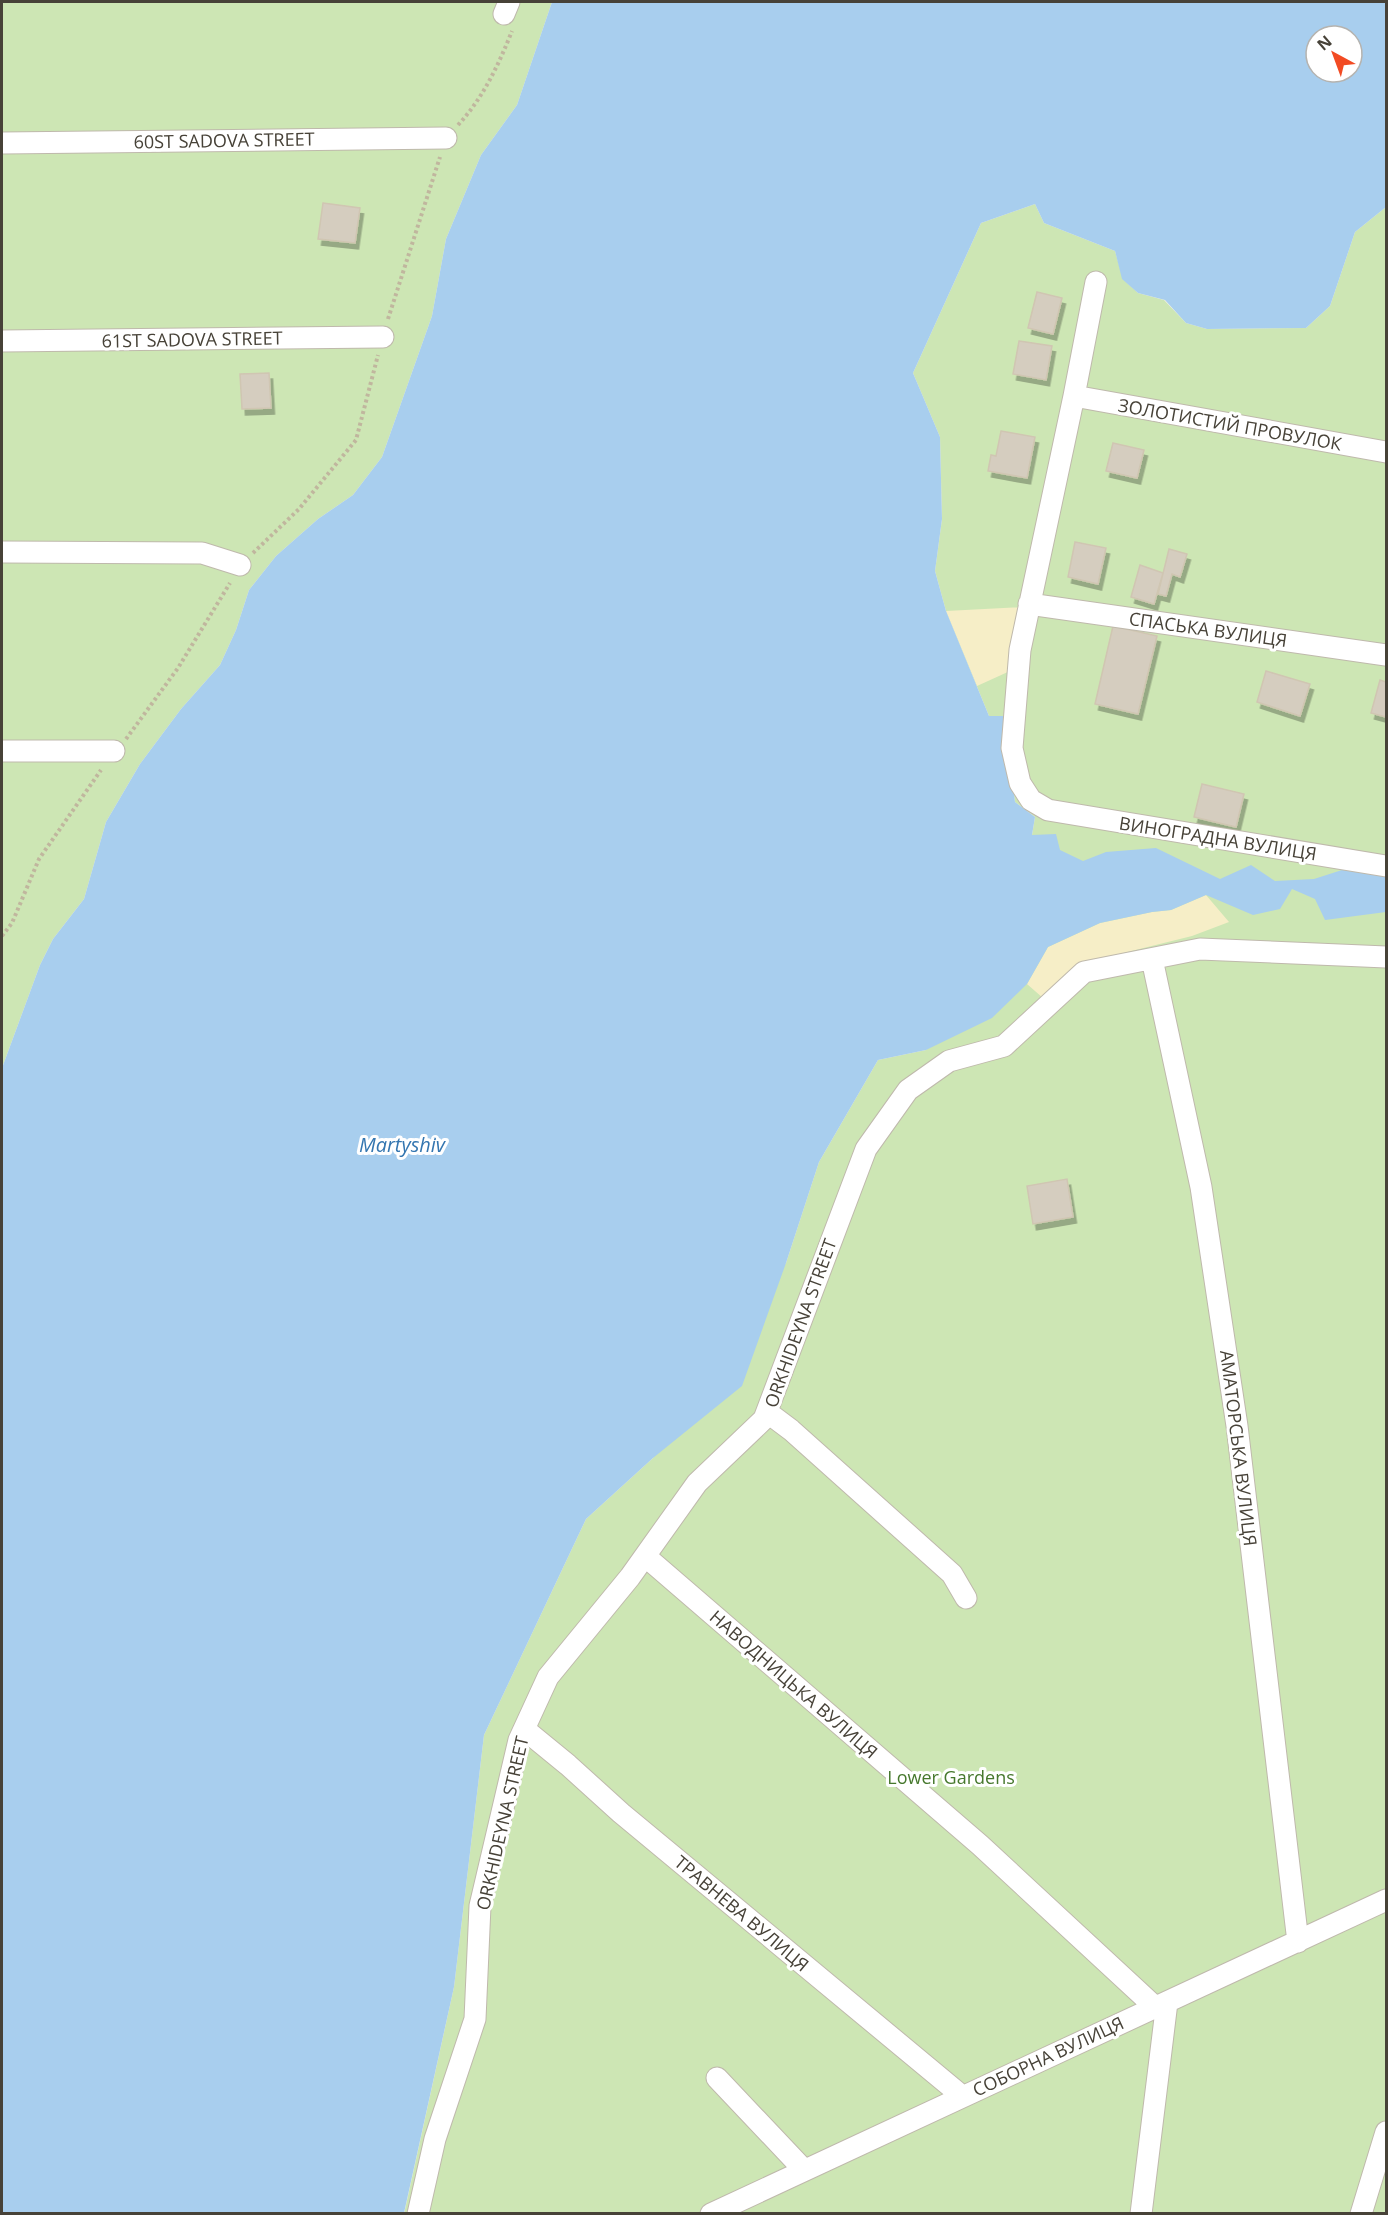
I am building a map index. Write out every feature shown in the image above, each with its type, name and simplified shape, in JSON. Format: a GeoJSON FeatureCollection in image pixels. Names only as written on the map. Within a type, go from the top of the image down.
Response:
{"type":"FeatureCollection","features":[{"type":"Feature","properties":{"kind":"street","name":"60ST SADOVA STREET"},"geometry":{"type":"LineString","coordinates":[[2,143],[446,138]]}},
{"type":"Feature","properties":{"kind":"street"},"geometry":{"type":"LineString","coordinates":[[1029,604],[1074,396],[1095,282]]}},
{"type":"Feature","properties":{"kind":"street","name":"61ST SADOVA STREET"},"geometry":{"type":"LineString","coordinates":[[2,341],[383,337]]}},
{"type":"Feature","properties":{"kind":"street","name":"ЗОЛОТИСТИЙ ПРОВУЛОК"},"geometry":{"type":"LineString","coordinates":[[1074,396],[1386,452]]}},
{"type":"Feature","properties":{"kind":"street"},"geometry":{"type":"LineString","coordinates":[[2,552],[202,553],[240,565]]}},
{"type":"Feature","properties":{"kind":"street","name":"СПАСЬКА ВУЛИЦЯ"},"geometry":{"type":"LineString","coordinates":[[1029,604],[1386,655]]}},
{"type":"Feature","properties":{"kind":"street","name":"ВИНОГРАДНА ВУЛИЦЯ"},"geometry":{"type":"LineString","coordinates":[[1029,604],[1020,650],[1012,748],[1020,783],[1031,800],[1048,810],[1386,866]]}},
{"type":"Feature","properties":{"kind":"street"},"geometry":{"type":"LineString","coordinates":[[2,751],[114,751]]}},
{"type":"Feature","properties":{"kind":"street","name":"ORKHIDEYNA STREET"},"geometry":{"type":"LineString","coordinates":[[418,2214],[435,2139],[475,2019],[480,1906],[519,1740],[548,1677],[645,1556],[697,1483],[764,1419],[866,1149],[908,1090],[949,1061],[1004,1046],[1084,972],[1200,949],[1386,957]]}},
{"type":"Feature","properties":{"kind":"street","name":"АМАТОРСЬКА ВУЛИЦЯ"},"geometry":{"type":"LineString","coordinates":[[1152,959],[1201,1187],[1236,1415],[1298,1942]]}},
{"type":"Feature","properties":{"kind":"street"},"geometry":{"type":"LineString","coordinates":[[767,1412],[791,1430],[952,1574],[966,1598]]}},
{"type":"Feature","properties":{"kind":"street","name":"НАВОДНИЦЬКА ВУЛИЦЯ"},"geometry":{"type":"LineString","coordinates":[[645,1556],[980,1845],[1161,2005]]}},
{"type":"Feature","properties":{"kind":"street","name":"ТРАВНЕВА ВУЛИЦЯ"},"geometry":{"type":"LineString","coordinates":[[524,1729],[621,1813],[962,2096]]}},
{"type":"Feature","properties":{"kind":"street","name":"СОБОРНА ВУЛИЦЯ"},"geometry":{"type":"LineString","coordinates":[[711,2214],[1386,1900]]}},
{"type":"Feature","properties":{"kind":"street"},"geometry":{"type":"LineString","coordinates":[[1141,2214],[1161,2005]]}},
{"type":"Feature","properties":{"kind":"street"},"geometry":{"type":"LineString","coordinates":[[717,2078],[804,2170]]}},
{"type":"Feature","properties":{"kind":"street"},"geometry":{"type":"LineString","coordinates":[[1362,2214],[1386,2132]]}},
{"type":"Feature","properties":{"kind":"path"},"geometry":{"type":"LineString","coordinates":[[2,936],[12,923],[39,859],[114,751],[129,736],[178,668],[240,565],[299,509],[356,440],[383,337],[446,138],[474,108],[500,62],[515,24],[507,8]]}},
{"type":"Feature","properties":{"kind":"green space"},"geometry":{"type":"Polygon","coordinates":[[[2,2],[552,2],[517,105],[481,155],[446,239],[432,316],[382,457],[353,495],[318,519],[276,556],[249,590],[236,630],[220,665],[181,709],[140,764],[106,822],[84,899],[53,939],[40,965],[2,1068],[2,2]]]}},
{"type":"Feature","properties":{"kind":"green space","name":"Lower Gardens"},"geometry":{"type":"Polygon","coordinates":[[[1035,204],[1044,223],[1115,251],[1123,279],[1138,293],[1164,300],[1186,323],[1207,329],[1306,328],[1330,306],[1355,232],[1386,207],[1386,2213],[404,2214],[454,1987],[484,1735],[586,1519],[653,1458],[786,1263],[819,1162],[878,1060],[926,1050],[1032,835],[1035,817],[1015,802],[1006,736],[989,716],[946,611],[935,571],[942,519],[940,437],[913,373],[981,223],[1035,204]]]}},
{"type":"Feature","properties":{"kind":"sand"},"geometry":{"type":"Polygon","coordinates":[[[1022,607],[1010,671],[977,686],[946,611],[1022,607]]]}},
{"type":"Feature","properties":{"kind":"sand"},"geometry":{"type":"Polygon","coordinates":[[[1206,895],[1229,922],[1192,936],[1083,963],[1043,998],[1027,984],[1048,947],[1100,923],[1171,910],[1206,895]]]}},
{"type":"Feature","properties":{"kind":"water","name":"Martyshiv"},"geometry":{"type":"Polygon","coordinates":[[[552,2],[1386,2],[1386,207],[1355,232],[1330,306],[1306,328],[1207,329],[1186,323],[1165,300],[1138,293],[1122,279],[1115,251],[1044,223],[1035,204],[981,223],[913,373],[940,437],[942,519],[935,571],[946,611],[989,716],[1005,716],[1015,802],[1035,817],[1032,835],[1056,834],[1060,850],[1083,861],[1106,852],[1156,848],[1220,879],[1251,865],[1275,881],[1314,879],[1342,870],[1386,876],[1386,912],[1325,920],[1315,899],[1292,889],[1280,909],[1253,915],[1206,895],[1171,910],[1100,923],[1048,947],[1027,984],[992,1018],[926,1050],[878,1060],[819,1162],[742,1386],[653,1458],[586,1519],[484,1735],[454,1987],[404,2213],[2,2214],[2,1068],[40,965],[53,939],[84,899],[106,822],[140,764],[181,709],[220,665],[236,630],[249,590],[276,556],[318,519],[353,495],[382,457],[432,316],[446,239],[481,155],[517,105],[552,2]]]}},
{"type":"Feature","properties":{"kind":"building"},"geometry":{"type":"Polygon","coordinates":[[[323,203],[360,208],[355,243],[318,239],[323,203]]]}},
{"type":"Feature","properties":{"kind":"building"},"geometry":{"type":"Polygon","coordinates":[[[1037,292],[1062,298],[1053,334],[1028,328],[1037,292]]]}},
{"type":"Feature","properties":{"kind":"building"},"geometry":{"type":"Polygon","coordinates":[[[1019,341],[1052,346],[1046,380],[1013,374],[1019,341]]]}},
{"type":"Feature","properties":{"kind":"building"},"geometry":{"type":"Polygon","coordinates":[[[269,373],[271,408],[242,409],[240,374],[269,373]]]}},
{"type":"Feature","properties":{"kind":"building"},"geometry":{"type":"Polygon","coordinates":[[[1001,431],[1035,437],[1027,478],[988,471],[991,455],[996,456],[1001,431]]]}},
{"type":"Feature","properties":{"kind":"building"},"geometry":{"type":"Polygon","coordinates":[[[1113,443],[1144,450],[1137,478],[1106,471],[1113,443]]]}},
{"type":"Feature","properties":{"kind":"building"},"geometry":{"type":"Polygon","coordinates":[[[1075,542],[1106,548],[1098,584],[1068,577],[1075,542]]]}},
{"type":"Feature","properties":{"kind":"building"},"geometry":{"type":"Polygon","coordinates":[[[1169,549],[1187,554],[1180,577],[1172,574],[1166,596],[1158,594],[1169,549]]]}},
{"type":"Feature","properties":{"kind":"building"},"geometry":{"type":"Polygon","coordinates":[[[1140,565],[1163,573],[1154,604],[1131,597],[1140,565]]]}},
{"type":"Feature","properties":{"kind":"building"},"geometry":{"type":"Polygon","coordinates":[[[1113,626],[1157,636],[1138,714],[1095,704],[1113,626]]]}},
{"type":"Feature","properties":{"kind":"building"},"geometry":{"type":"Polygon","coordinates":[[[1266,671],[1310,684],[1300,716],[1257,702],[1266,671]]]}},
{"type":"Feature","properties":{"kind":"building"},"geometry":{"type":"Polygon","coordinates":[[[1380,680],[1386,682],[1386,717],[1371,713],[1380,680]]]}},
{"type":"Feature","properties":{"kind":"building"},"geometry":{"type":"Polygon","coordinates":[[[1202,784],[1244,794],[1236,827],[1194,817],[1202,784]]]}},
{"type":"Feature","properties":{"kind":"building"},"geometry":{"type":"Polygon","coordinates":[[[1067,1179],[1073,1217],[1033,1224],[1027,1186],[1067,1179]]]}}]}
